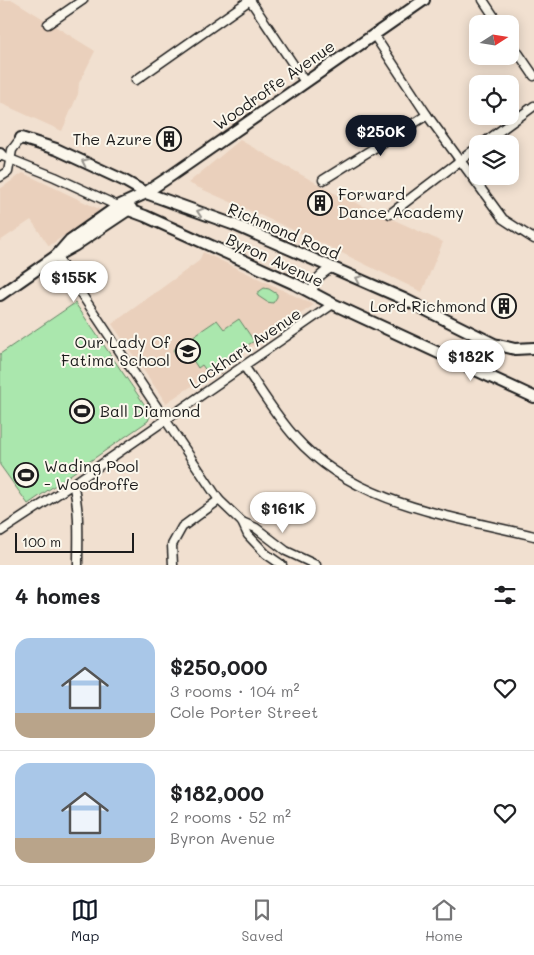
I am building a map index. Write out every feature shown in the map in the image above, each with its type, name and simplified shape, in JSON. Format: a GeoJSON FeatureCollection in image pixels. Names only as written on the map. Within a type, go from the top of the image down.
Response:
{"type":"FeatureCollection","features":[{"type":"Feature","properties":{"kind":"main road","name":"Woodroffe Avenue"},"geometry":{"type":"LineString","coordinates":[[0,295],[56,256],[74,246],[124,207],[424,0]]}},
{"type":"Feature","properties":{"kind":"main road","name":"Richmond Road"},"geometry":{"type":"LineString","coordinates":[[21,138],[56,149],[123,180],[144,194],[219,218],[404,300],[494,344],[515,349],[534,348]]}},
{"type":"Feature","properties":{"kind":"main road","name":"Byron Avenue"},"geometry":{"type":"LineString","coordinates":[[124,207],[534,398]]}},
{"type":"Feature","properties":{"kind":"street"},"geometry":{"type":"LineString","coordinates":[[48,24],[83,0]]}},
{"type":"Feature","properties":{"kind":"street"},"geometry":{"type":"LineString","coordinates":[[136,80],[250,0],[305,82]]}},
{"type":"Feature","properties":{"kind":"street"},"geometry":{"type":"LineString","coordinates":[[483,0],[493,15]]}},
{"type":"Feature","properties":{"kind":"street"},"geometry":{"type":"LineString","coordinates":[[374,35],[427,115],[503,218],[534,239]]}},
{"type":"Feature","properties":{"kind":"street"},"geometry":{"type":"LineString","coordinates":[[519,54],[534,76]]}},
{"type":"Feature","properties":{"kind":"street"},"geometry":{"type":"LineString","coordinates":[[494,135],[534,106]]}},
{"type":"Feature","properties":{"kind":"street"},"geometry":{"type":"LineString","coordinates":[[323,180],[427,115]]}},
{"type":"Feature","properties":{"kind":"street"},"geometry":{"type":"LineString","coordinates":[[0,177],[8,172],[3,156],[12,150],[21,138]]}},
{"type":"Feature","properties":{"kind":"street"},"geometry":{"type":"LineString","coordinates":[[390,214],[469,153]]}},
{"type":"Feature","properties":{"kind":"street","name":"Byron Avenue"},"geometry":{"type":"LineString","coordinates":[[3,156],[124,207]]}},
{"type":"Feature","properties":{"kind":"street"},"geometry":{"type":"LineString","coordinates":[[56,256],[219,500],[242,522],[256,528],[286,551],[316,565]]}},
{"type":"Feature","properties":{"kind":"street"},"geometry":{"type":"LineString","coordinates":[[313,294],[315,282],[319,276],[332,268]]}},
{"type":"Feature","properties":{"kind":"street","name":"Lockhart Avenue"},"geometry":{"type":"LineString","coordinates":[[0,532],[73,484],[333,304]]}},
{"type":"Feature","properties":{"kind":"street"},"geometry":{"type":"LineString","coordinates":[[244,366],[295,438],[327,466],[361,487],[389,499],[422,509],[534,536]]}},
{"type":"Feature","properties":{"kind":"street"},"geometry":{"type":"LineString","coordinates":[[73,484],[78,518],[78,565]]}},
{"type":"Feature","properties":{"kind":"street"},"geometry":{"type":"LineString","coordinates":[[173,565],[172,545],[182,527],[219,500]]}},
{"type":"Feature","properties":{"kind":"street"},"geometry":{"type":"LineString","coordinates":[[242,522],[248,535],[266,554],[282,565]]}},
{"type":"Feature","properties":{"kind":"shaded area"},"geometry":{"type":"Polygon","coordinates":[[[0,0],[13,0],[95,51],[79,83],[78,94],[62,131],[0,103],[0,0]]]}},
{"type":"Feature","properties":{"kind":"shaded area"},"geometry":{"type":"Polygon","coordinates":[[[240,140],[332,192],[443,242],[422,292],[311,238],[188,183],[240,140]]]}},
{"type":"Feature","properties":{"kind":"shaded area"},"geometry":{"type":"Polygon","coordinates":[[[23,173],[99,209],[97,213],[49,246],[31,220],[0,241],[0,189],[23,173]]]}},
{"type":"Feature","properties":{"kind":"shaded area","name":"Our Lady Of Fatima School"},"geometry":{"type":"Polygon","coordinates":[[[203,252],[314,305],[166,403],[112,324],[199,261],[203,252]]]}},
{"type":"Feature","properties":{"kind":"green space"},"geometry":{"type":"Polygon","coordinates":[[[264,288],[277,294],[273,303],[267,302],[258,296],[257,293],[264,288]]]}},
{"type":"Feature","properties":{"kind":"green space"},"geometry":{"type":"Polygon","coordinates":[[[75,303],[151,414],[148,421],[28,504],[0,465],[0,354],[75,303]]]}},
{"type":"Feature","properties":{"kind":"green space"},"geometry":{"type":"Polygon","coordinates":[[[239,319],[254,341],[207,372],[202,365],[198,368],[189,354],[180,360],[173,350],[217,320],[224,329],[239,319]]]}},
{"type":"Feature","properties":{"kind":"water","name":"Wading Pool - Woodroffe"},"geometry":{"type":"Polygon","coordinates":[[[30,463],[39,475],[21,487],[12,475],[30,463]]]}},
{"type":"Feature","properties":{"kind":"place","name":"The Azure"},"geometry":{"type":"Point","coordinates":[169,139]}},
{"type":"Feature","properties":{"kind":"place","name":"Forward Dance Academy"},"geometry":{"type":"Point","coordinates":[320,203]}},
{"type":"Feature","properties":{"kind":"place","name":"Lord Richmond"},"geometry":{"type":"Point","coordinates":[504,306]}},
{"type":"Feature","properties":{"kind":"place","name":"Our Lady Of Fatima School"},"geometry":{"type":"Point","coordinates":[188,351]}},
{"type":"Feature","properties":{"kind":"place","name":"Ball Diamond"},"geometry":{"type":"Point","coordinates":[82,411]}},
{"type":"Feature","properties":{"kind":"place","name":"Wading Pool - Woodroffe"},"geometry":{"type":"Point","coordinates":[26,475]}}]}
